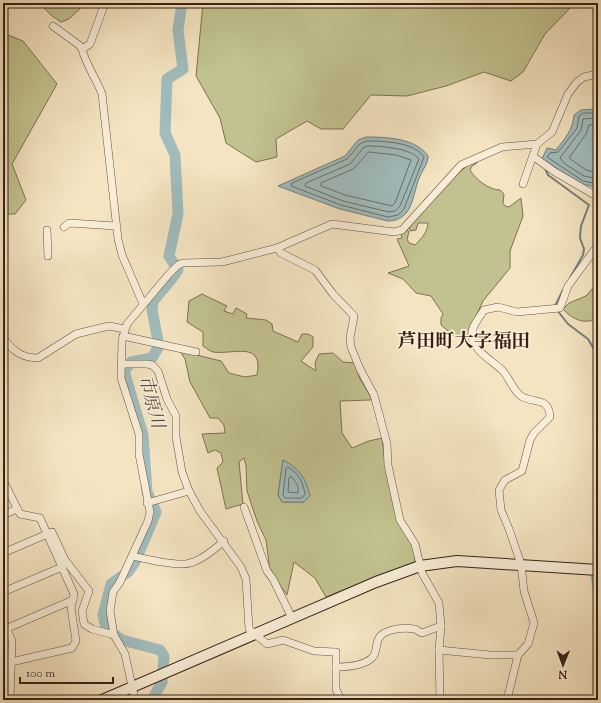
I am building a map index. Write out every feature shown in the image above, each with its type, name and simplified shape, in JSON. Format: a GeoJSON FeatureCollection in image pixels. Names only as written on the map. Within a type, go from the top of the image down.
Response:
{"type":"FeatureCollection","features":[{"type":"Feature","properties":{"kind":"street"},"geometry":{"type":"LineString","coordinates":[[82,49],[90,44],[105,3]]}},
{"type":"Feature","properties":{"kind":"street"},"geometry":{"type":"LineString","coordinates":[[53,26],[82,49],[84,59],[96,77],[102,94],[116,226],[122,255],[143,304]]}},
{"type":"Feature","properties":{"kind":"street"},"geometry":{"type":"LineString","coordinates":[[135,700],[125,654],[114,635],[110,616],[112,598],[148,521],[150,512],[138,454],[139,434],[121,378],[124,333],[143,304],[178,265],[183,263],[222,262],[277,248],[332,224],[394,232],[402,230],[461,166],[502,146],[537,144],[552,132],[568,94],[577,82],[584,77],[598,74]]}},
{"type":"Feature","properties":{"kind":"street"},"geometry":{"type":"LineString","coordinates":[[523,184],[534,157],[537,144]]}},
{"type":"Feature","properties":{"kind":"street"},"geometry":{"type":"LineString","coordinates":[[534,157],[555,172],[598,197]]}},
{"type":"Feature","properties":{"kind":"street"},"geometry":{"type":"LineString","coordinates":[[64,227],[69,223],[116,226]]}},
{"type":"Feature","properties":{"kind":"street"},"geometry":{"type":"LineString","coordinates":[[47,230],[48,256]]}},
{"type":"Feature","properties":{"kind":"street"},"geometry":{"type":"LineString","coordinates":[[507,700],[518,655],[528,644],[534,623],[524,591],[521,564],[509,529],[500,510],[499,490],[505,480],[522,471],[530,440],[534,433],[550,417],[550,410],[543,403],[536,400],[526,399],[519,394],[503,371],[483,354],[472,338],[472,332],[484,310],[498,307],[517,312],[560,308],[568,286],[598,245]]}},
{"type":"Feature","properties":{"kind":"street"},"geometry":{"type":"LineString","coordinates":[[277,248],[281,253],[315,270],[333,294],[354,316],[350,338],[351,347],[360,369],[374,395],[387,444],[388,465],[400,520],[415,544],[420,566],[439,603],[441,626],[439,650],[440,700]]}},
{"type":"Feature","properties":{"kind":"street"},"geometry":{"type":"LineString","coordinates":[[3,338],[11,348],[21,355],[38,358],[76,334],[109,326],[124,333],[196,352]]}},
{"type":"Feature","properties":{"kind":"street"},"geometry":{"type":"LineString","coordinates":[[122,364],[147,364],[152,365],[158,371],[167,399],[176,416],[176,436],[182,472],[188,491],[200,511],[224,541],[241,568],[246,580],[249,629],[254,635],[267,644],[283,640],[314,651],[336,652],[336,689],[341,700]]}},
{"type":"Feature","properties":{"kind":"street"},"geometry":{"type":"LineString","coordinates":[[3,480],[20,514],[40,518],[74,594],[71,608],[76,641],[72,648],[11,662]]}},
{"type":"Feature","properties":{"kind":"street"},"geometry":{"type":"LineString","coordinates":[[147,503],[188,491]]}},
{"type":"Feature","properties":{"kind":"street"},"geometry":{"type":"LineString","coordinates":[[244,507],[267,571],[273,579],[292,618]]}},
{"type":"Feature","properties":{"kind":"street"},"geometry":{"type":"LineString","coordinates":[[3,515],[17,509]]}},
{"type":"Feature","properties":{"kind":"street"},"geometry":{"type":"LineString","coordinates":[[3,553],[52,532],[65,560],[90,591],[82,611],[84,624],[92,629],[114,635]]}},
{"type":"Feature","properties":{"kind":"street"},"geometry":{"type":"LineString","coordinates":[[132,556],[149,561],[190,564],[213,551],[224,541]]}},
{"type":"Feature","properties":{"kind":"street"},"geometry":{"type":"LineString","coordinates":[[102,700],[400,572],[420,566],[456,561],[598,570]]}},
{"type":"Feature","properties":{"kind":"street"},"geometry":{"type":"LineString","coordinates":[[3,592],[62,567]]}},
{"type":"Feature","properties":{"kind":"street"},"geometry":{"type":"LineString","coordinates":[[5,630],[72,600]]}},
{"type":"Feature","properties":{"kind":"street"},"geometry":{"type":"LineString","coordinates":[[3,620],[5,630],[12,641],[11,662],[7,686],[10,700]]}},
{"type":"Feature","properties":{"kind":"street"},"geometry":{"type":"LineString","coordinates":[[336,667],[349,667],[372,658],[377,649],[378,640],[381,634],[387,631],[414,629],[422,633],[441,626]]}},
{"type":"Feature","properties":{"kind":"street"},"geometry":{"type":"LineString","coordinates":[[439,650],[490,655],[518,655]]}},
{"type":"Feature","properties":{"kind":"green space"},"geometry":{"type":"Polygon","coordinates":[[[39,3],[86,3],[69,19],[61,22],[52,16],[39,3]]]}},
{"type":"Feature","properties":{"kind":"green space"},"geometry":{"type":"Polygon","coordinates":[[[203,3],[575,3],[545,34],[523,72],[511,81],[484,72],[446,86],[407,96],[371,95],[343,129],[321,129],[307,121],[276,139],[277,157],[256,162],[226,143],[220,118],[196,76],[203,3]]]}},
{"type":"Feature","properties":{"kind":"green space"},"geometry":{"type":"Polygon","coordinates":[[[3,33],[23,41],[57,84],[12,164],[26,200],[15,214],[6,214],[3,209],[3,33]]]}},
{"type":"Feature","properties":{"kind":"green space"},"geometry":{"type":"Polygon","coordinates":[[[476,160],[477,163],[472,166],[470,170],[472,173],[487,186],[500,190],[504,194],[503,203],[505,206],[509,207],[521,198],[523,216],[510,251],[510,268],[483,301],[470,329],[468,337],[461,339],[454,336],[441,325],[441,318],[443,314],[431,296],[416,293],[403,279],[388,273],[409,266],[397,239],[402,238],[401,233],[407,230],[409,232],[407,239],[409,243],[415,245],[427,230],[428,223],[418,223],[416,230],[410,231],[409,228],[448,182],[476,160]]]}},
{"type":"Feature","properties":{"kind":"green space"},"geometry":{"type":"Polygon","coordinates":[[[598,282],[598,318],[588,321],[575,319],[563,309],[569,303],[586,296],[598,282]]]}},
{"type":"Feature","properties":{"kind":"green space"},"geometry":{"type":"Polygon","coordinates":[[[202,294],[227,306],[224,311],[233,314],[236,308],[247,314],[246,318],[266,320],[272,324],[273,331],[298,342],[302,334],[308,334],[313,337],[313,347],[301,361],[316,371],[315,363],[319,354],[333,353],[343,362],[355,363],[360,379],[372,399],[340,401],[342,433],[352,448],[369,441],[382,438],[387,472],[395,506],[411,541],[415,555],[415,564],[378,576],[326,597],[315,578],[294,562],[287,595],[270,571],[266,540],[257,521],[247,491],[246,465],[244,458],[239,462],[243,504],[226,509],[217,468],[223,462],[221,453],[215,450],[208,453],[202,434],[225,433],[224,425],[218,418],[210,418],[190,382],[185,359],[180,351],[221,361],[229,373],[245,377],[257,375],[258,364],[256,357],[251,353],[238,351],[213,352],[203,346],[203,332],[187,322],[189,301],[202,294]],[[283,460],[278,495],[282,502],[304,502],[283,460]]]}},
{"type":"Feature","properties":{"kind":"water"},"geometry":{"type":"Polygon","coordinates":[[[598,109],[598,189],[588,185],[582,185],[542,159],[547,148],[556,150],[565,138],[572,125],[574,115],[581,110],[598,109]]]}},
{"type":"Feature","properties":{"kind":"water"},"geometry":{"type":"Polygon","coordinates":[[[366,137],[391,138],[408,142],[416,145],[428,156],[407,212],[396,220],[388,221],[340,209],[278,186],[345,156],[358,140],[366,137]]]}},
{"type":"Feature","properties":{"kind":"water"},"geometry":{"type":"Polygon","coordinates":[[[283,460],[298,470],[304,479],[310,496],[304,502],[282,502],[278,495],[283,460]]]}},
{"type":"Feature","properties":{"kind":"waterway","name":"市原川"},"geometry":{"type":"LineString","coordinates":[[152,700],[162,682],[164,656],[160,650],[122,640],[106,629],[103,615],[111,584],[128,572],[135,562],[156,512],[147,492],[143,435],[124,371],[131,362],[152,358],[159,346],[152,310],[153,301],[178,270],[169,256],[178,214],[175,155],[165,133],[167,79],[183,69],[178,30],[182,3]]}},
{"type":"Feature","properties":{"kind":"waterway"},"geometry":{"type":"LineString","coordinates":[[545,168],[548,175],[589,205],[581,226],[580,238],[584,249],[583,255],[570,278]]}},
{"type":"Feature","properties":{"kind":"waterway"},"geometry":{"type":"LineString","coordinates":[[555,306],[563,290]]}},
{"type":"Feature","properties":{"kind":"waterway"},"geometry":{"type":"LineString","coordinates":[[557,310],[568,324],[588,339],[598,356]]}},
{"type":"Feature","properties":{"kind":"waterway"},"geometry":{"type":"LineString","coordinates":[[598,570],[596,576],[598,586]]}},
{"type":"Feature","properties":{"kind":"district","name":"芦田町大字福田"},"geometry":{"type":"Point","coordinates":[464,342]}}]}
